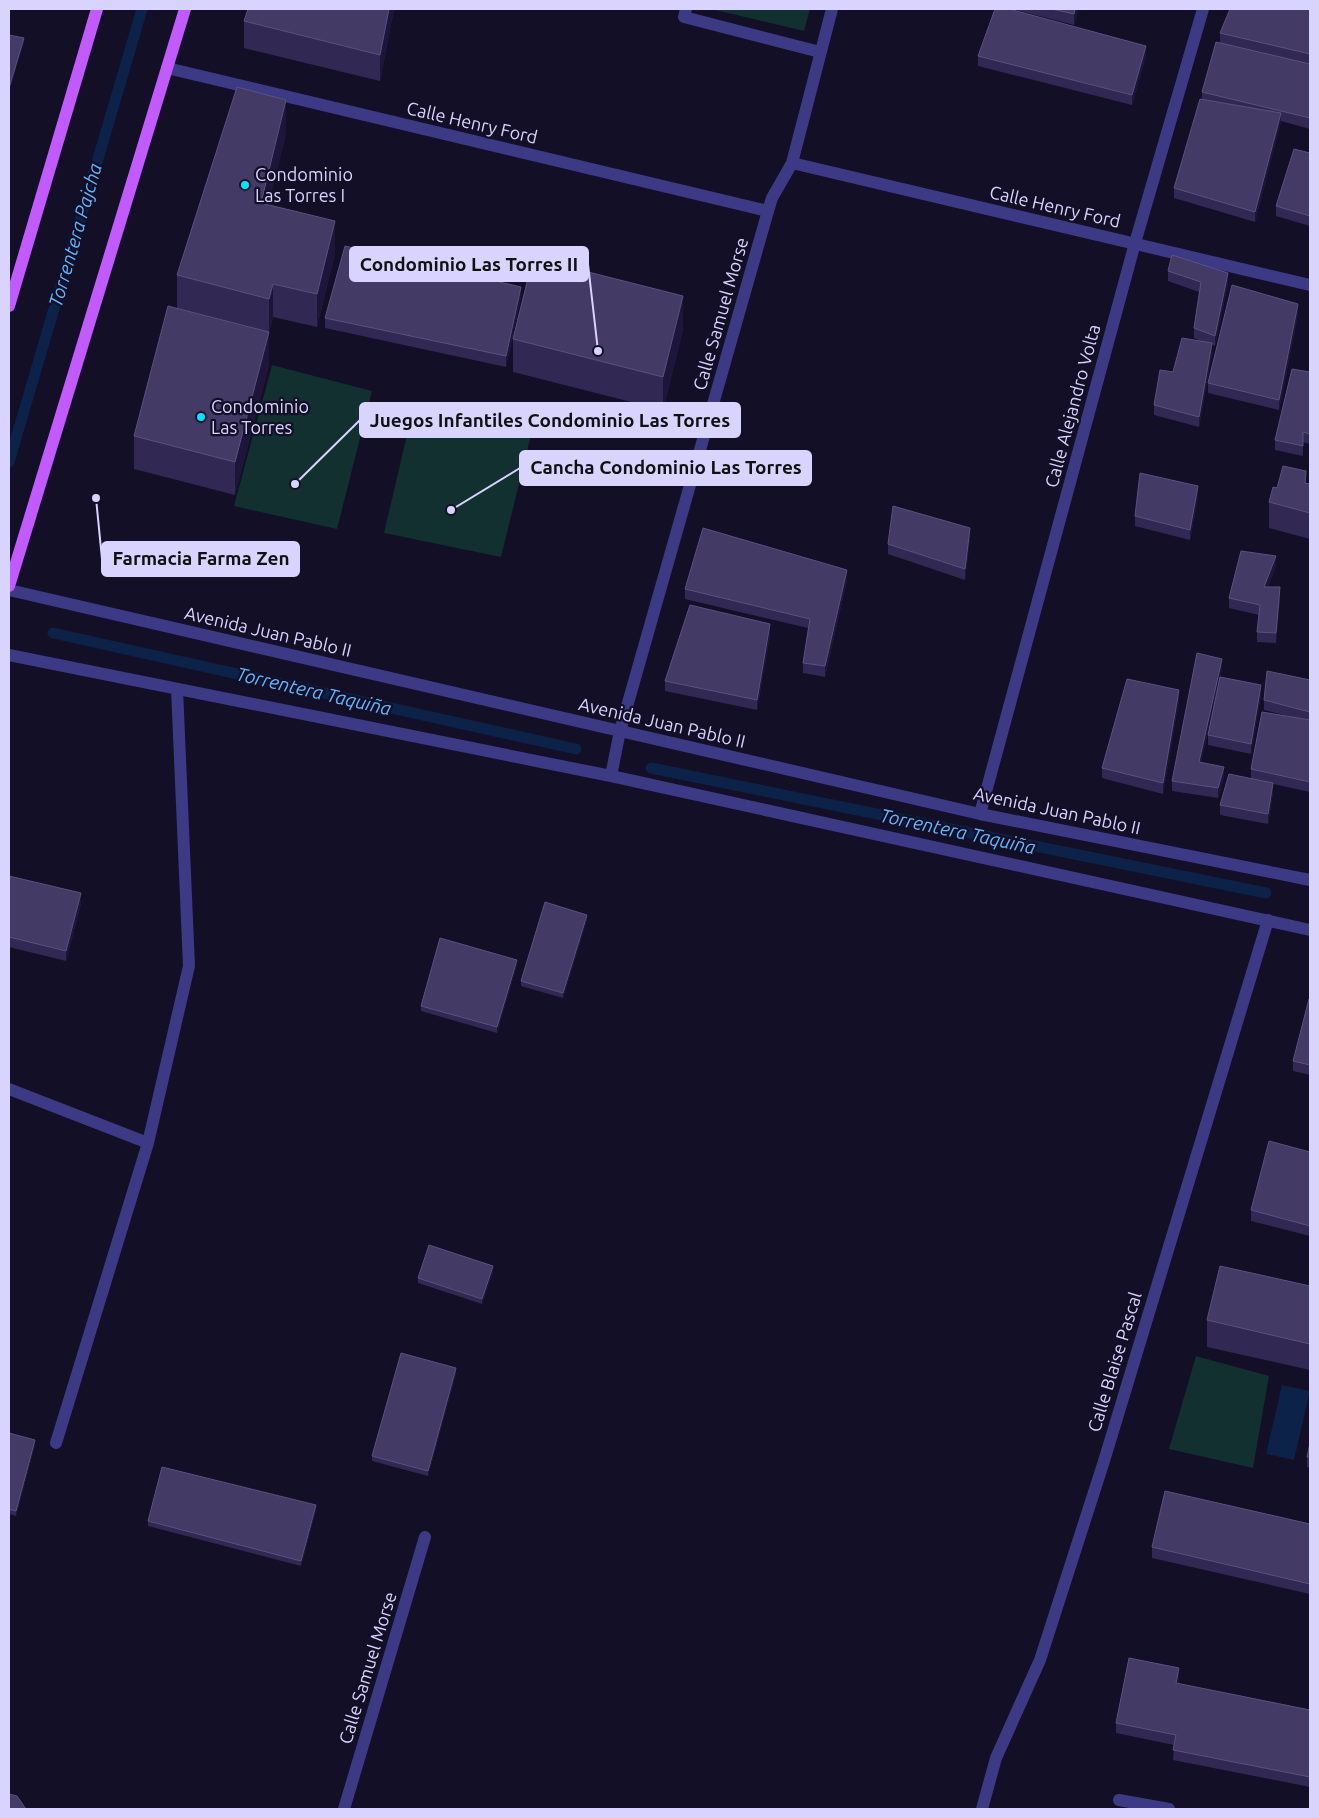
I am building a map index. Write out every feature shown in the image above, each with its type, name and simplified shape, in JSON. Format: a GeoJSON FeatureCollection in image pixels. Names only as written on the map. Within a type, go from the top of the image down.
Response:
{"type":"FeatureCollection","features":[{"type":"Feature","properties":{"kind":"main road"},"geometry":{"type":"LineString","coordinates":[[9,306],[97,9]]}},
{"type":"Feature","properties":{"kind":"main road"},"geometry":{"type":"LineString","coordinates":[[9,588],[186,9]]}},
{"type":"Feature","properties":{"kind":"street"},"geometry":{"type":"LineString","coordinates":[[686,9],[684,17],[820,52]]}},
{"type":"Feature","properties":{"kind":"street","name":"Calle Samuel Morse"},"geometry":{"type":"LineString","coordinates":[[611,776],[620,732],[768,211],[772,198],[792,163],[832,9]]}},
{"type":"Feature","properties":{"kind":"street","name":"Calle Alejandro Volta"},"geometry":{"type":"LineString","coordinates":[[980,814],[1135,243],[1203,9]]}},
{"type":"Feature","properties":{"kind":"street","name":"Calle Henry Ford"},"geometry":{"type":"LineString","coordinates":[[167,68],[768,211]]}},
{"type":"Feature","properties":{"kind":"street","name":"Calle Henry Ford"},"geometry":{"type":"LineString","coordinates":[[792,163],[1310,285]]}},
{"type":"Feature","properties":{"kind":"street","name":"Avenida Juan Pablo II"},"geometry":{"type":"LineString","coordinates":[[9,588],[620,732],[980,814],[1310,880]]}},
{"type":"Feature","properties":{"kind":"street"},"geometry":{"type":"LineString","coordinates":[[9,655],[611,776],[1310,930]]}},
{"type":"Feature","properties":{"kind":"street"},"geometry":{"type":"LineString","coordinates":[[56,1443],[148,1143],[189,966],[177,689]]}},
{"type":"Feature","properties":{"kind":"street","name":"Calle Blaise Pascal"},"geometry":{"type":"LineString","coordinates":[[982,1809],[996,1758],[1040,1660],[1104,1460],[1268,920]]}},
{"type":"Feature","properties":{"kind":"street"},"geometry":{"type":"LineString","coordinates":[[9,1089],[148,1143]]}},
{"type":"Feature","properties":{"kind":"street","name":"Calle Samuel Morse"},"geometry":{"type":"LineString","coordinates":[[344,1809],[425,1537]]}},
{"type":"Feature","properties":{"kind":"street"},"geometry":{"type":"LineString","coordinates":[[1119,1800],[1169,1809]]}},
{"type":"Feature","properties":{"kind":"green space"},"geometry":{"type":"Polygon","coordinates":[[[711,9],[810,9],[804,31],[711,9]]]}},
{"type":"Feature","properties":{"kind":"green space"},"geometry":{"type":"Polygon","coordinates":[[[272,365],[372,391],[337,529],[234,506],[272,365]]]}},
{"type":"Feature","properties":{"kind":"green space"},"geometry":{"type":"Polygon","coordinates":[[[414,405],[532,431],[501,557],[384,533],[414,405]]]}},
{"type":"Feature","properties":{"kind":"green space"},"geometry":{"type":"Polygon","coordinates":[[[1196,1356],[1269,1376],[1253,1468],[1169,1449],[1196,1356]]]}},
{"type":"Feature","properties":{"kind":"water"},"geometry":{"type":"Polygon","coordinates":[[[1282,1385],[1310,1391],[1294,1460],[1266,1454],[1282,1385]]]}},
{"type":"Feature","properties":{"kind":"building"},"geometry":{"type":"Polygon","coordinates":[[[248,9],[389,9],[380,55],[244,21],[248,9]]]}},
{"type":"Feature","properties":{"kind":"building"},"geometry":{"type":"Polygon","coordinates":[[[995,9],[1009,9],[1146,46],[1132,95],[978,56],[995,9]]]}},
{"type":"Feature","properties":{"kind":"building"},"geometry":{"type":"Polygon","coordinates":[[[1052,9],[1075,9],[1074,14],[1052,9]]]}},
{"type":"Feature","properties":{"kind":"building"},"geometry":{"type":"Polygon","coordinates":[[[1230,9],[1310,9],[1310,54],[1220,33],[1230,9]]]}},
{"type":"Feature","properties":{"kind":"building"},"geometry":{"type":"Polygon","coordinates":[[[9,35],[24,38],[9,88],[9,35]]]}},
{"type":"Feature","properties":{"kind":"building"},"geometry":{"type":"Polygon","coordinates":[[[1216,42],[1310,64],[1310,118],[1202,92],[1216,42]]]}},
{"type":"Feature","properties":{"kind":"building","name":"Condominio Las Torres I"},"geometry":{"type":"Polygon","coordinates":[[[237,87],[286,100],[261,203],[335,221],[317,294],[273,284],[269,299],[177,275],[237,87]]]}},
{"type":"Feature","properties":{"kind":"building"},"geometry":{"type":"Polygon","coordinates":[[[1200,99],[1281,113],[1255,212],[1174,188],[1200,99]]]}},
{"type":"Feature","properties":{"kind":"building"},"geometry":{"type":"Polygon","coordinates":[[[1294,149],[1310,153],[1310,216],[1276,206],[1294,149]]]}},
{"type":"Feature","properties":{"kind":"building"},"geometry":{"type":"Polygon","coordinates":[[[345,246],[521,287],[506,356],[325,318],[345,246]]]}},
{"type":"Feature","properties":{"kind":"building"},"geometry":{"type":"Polygon","coordinates":[[[1172,255],[1228,273],[1215,336],[1194,328],[1201,282],[1168,271],[1172,255]]]}},
{"type":"Feature","properties":{"kind":"building"},"geometry":{"type":"Polygon","coordinates":[[[533,258],[683,296],[663,377],[513,339],[533,258]]]}},
{"type":"Feature","properties":{"kind":"building"},"geometry":{"type":"Polygon","coordinates":[[[1232,285],[1298,304],[1279,400],[1208,383],[1232,285]]]}},
{"type":"Feature","properties":{"kind":"building","name":"Condominio Las Torres"},"geometry":{"type":"Polygon","coordinates":[[[168,306],[269,332],[235,462],[134,436],[168,306]]]}},
{"type":"Feature","properties":{"kind":"building"},"geometry":{"type":"Polygon","coordinates":[[[1182,338],[1212,343],[1199,417],[1154,405],[1160,370],[1173,372],[1182,338]]]}},
{"type":"Feature","properties":{"kind":"building"},"geometry":{"type":"Polygon","coordinates":[[[1292,369],[1310,372],[1310,434],[1303,432],[1303,446],[1275,440],[1292,369]]]}},
{"type":"Feature","properties":{"kind":"building"},"geometry":{"type":"Polygon","coordinates":[[[1283,466],[1306,471],[1305,483],[1310,484],[1310,513],[1269,502],[1273,487],[1277,488],[1283,466]]]}},
{"type":"Feature","properties":{"kind":"building"},"geometry":{"type":"Polygon","coordinates":[[[1140,473],[1198,486],[1190,530],[1135,516],[1140,473]]]}},
{"type":"Feature","properties":{"kind":"building"},"geometry":{"type":"Polygon","coordinates":[[[893,506],[970,528],[965,569],[888,544],[893,506]]]}},
{"type":"Feature","properties":{"kind":"building"},"geometry":{"type":"Polygon","coordinates":[[[703,528],[847,570],[825,666],[803,663],[810,619],[685,589],[703,528]]]}},
{"type":"Feature","properties":{"kind":"building"},"geometry":{"type":"Polygon","coordinates":[[[1241,551],[1276,556],[1264,587],[1280,587],[1276,633],[1257,632],[1260,605],[1229,598],[1241,551]]]}},
{"type":"Feature","properties":{"kind":"building"},"geometry":{"type":"Polygon","coordinates":[[[690,605],[770,624],[757,700],[665,681],[690,605]]]}},
{"type":"Feature","properties":{"kind":"building"},"geometry":{"type":"Polygon","coordinates":[[[1197,653],[1222,659],[1199,762],[1224,767],[1218,788],[1172,781],[1197,653]]]}},
{"type":"Feature","properties":{"kind":"building"},"geometry":{"type":"Polygon","coordinates":[[[1267,671],[1310,680],[1310,712],[1264,700],[1267,671]]]}},
{"type":"Feature","properties":{"kind":"building"},"geometry":{"type":"Polygon","coordinates":[[[1220,677],[1261,685],[1251,744],[1208,735],[1220,677]]]}},
{"type":"Feature","properties":{"kind":"building"},"geometry":{"type":"Polygon","coordinates":[[[1127,679],[1179,690],[1163,783],[1102,768],[1127,679]]]}},
{"type":"Feature","properties":{"kind":"building"},"geometry":{"type":"Polygon","coordinates":[[[1262,712],[1310,720],[1310,782],[1251,769],[1262,712]]]}},
{"type":"Feature","properties":{"kind":"building"},"geometry":{"type":"Polygon","coordinates":[[[1229,774],[1273,783],[1268,814],[1220,805],[1229,774]]]}},
{"type":"Feature","properties":{"kind":"building"},"geometry":{"type":"Polygon","coordinates":[[[9,876],[81,893],[66,951],[9,937],[9,876]]]}},
{"type":"Feature","properties":{"kind":"building"},"geometry":{"type":"Polygon","coordinates":[[[545,902],[587,915],[563,993],[521,981],[545,902]]]}},
{"type":"Feature","properties":{"kind":"building"},"geometry":{"type":"Polygon","coordinates":[[[440,938],[517,960],[497,1027],[421,1006],[440,938]]]}},
{"type":"Feature","properties":{"kind":"building"},"geometry":{"type":"Polygon","coordinates":[[[1310,1000],[1310,1065],[1293,1061],[1310,1000]]]}},
{"type":"Feature","properties":{"kind":"building"},"geometry":{"type":"Polygon","coordinates":[[[1269,1141],[1310,1152],[1310,1226],[1251,1210],[1269,1141]]]}},
{"type":"Feature","properties":{"kind":"building"},"geometry":{"type":"Polygon","coordinates":[[[429,1245],[493,1266],[482,1299],[418,1278],[429,1245]]]}},
{"type":"Feature","properties":{"kind":"building"},"geometry":{"type":"Polygon","coordinates":[[[1220,1266],[1310,1286],[1310,1344],[1207,1320],[1220,1266]]]}},
{"type":"Feature","properties":{"kind":"building"},"geometry":{"type":"Polygon","coordinates":[[[401,1353],[456,1368],[428,1471],[372,1456],[401,1353]]]}},
{"type":"Feature","properties":{"kind":"building"},"geometry":{"type":"Polygon","coordinates":[[[9,1433],[35,1440],[16,1511],[9,1509],[9,1433]]]}},
{"type":"Feature","properties":{"kind":"building"},"geometry":{"type":"Polygon","coordinates":[[[1310,1443],[1310,1457],[1307,1457],[1310,1443]]]}},
{"type":"Feature","properties":{"kind":"building"},"geometry":{"type":"Polygon","coordinates":[[[162,1467],[316,1505],[301,1561],[148,1521],[162,1467]]]}},
{"type":"Feature","properties":{"kind":"building"},"geometry":{"type":"Polygon","coordinates":[[[1165,1491],[1310,1524],[1310,1584],[1152,1547],[1165,1491]]]}},
{"type":"Feature","properties":{"kind":"building"},"geometry":{"type":"Polygon","coordinates":[[[1129,1658],[1179,1668],[1176,1683],[1310,1710],[1310,1777],[1173,1750],[1176,1735],[1116,1723],[1129,1658]]]}},
{"type":"Feature","properties":{"kind":"building"},"geometry":{"type":"Polygon","coordinates":[[[9,1794],[17,1796],[26,1809],[9,1809],[9,1794]]]}},
{"type":"Feature","properties":{"kind":"waterway","name":"Torrentera Pajcha"},"geometry":{"type":"LineString","coordinates":[[9,462],[142,9]]}},
{"type":"Feature","properties":{"kind":"waterway","name":"Torrentera Taquiña"},"geometry":{"type":"LineString","coordinates":[[53,633],[576,749]]}},
{"type":"Feature","properties":{"kind":"waterway","name":"Torrentera Taquiña"},"geometry":{"type":"LineString","coordinates":[[651,768],[1266,893]]}},
{"type":"Feature","properties":{"kind":"place","name":"Condominio Las Torres I"},"geometry":{"type":"Point","coordinates":[245,185]}},
{"type":"Feature","properties":{"kind":"place","name":"Condominio Las Torres II"},"geometry":{"type":"Point","coordinates":[598,351]}},
{"type":"Feature","properties":{"kind":"place","name":"Condominio Las Torres"},"geometry":{"type":"Point","coordinates":[201,417]}},
{"type":"Feature","properties":{"kind":"place","name":"Juegos Infantiles Condominio Las Torres"},"geometry":{"type":"Point","coordinates":[295,484]}},
{"type":"Feature","properties":{"kind":"place","name":"Farmacia Farma Zen"},"geometry":{"type":"Point","coordinates":[96,498]}},
{"type":"Feature","properties":{"kind":"place","name":"Cancha Condominio Las Torres"},"geometry":{"type":"Point","coordinates":[451,510]}}]}
